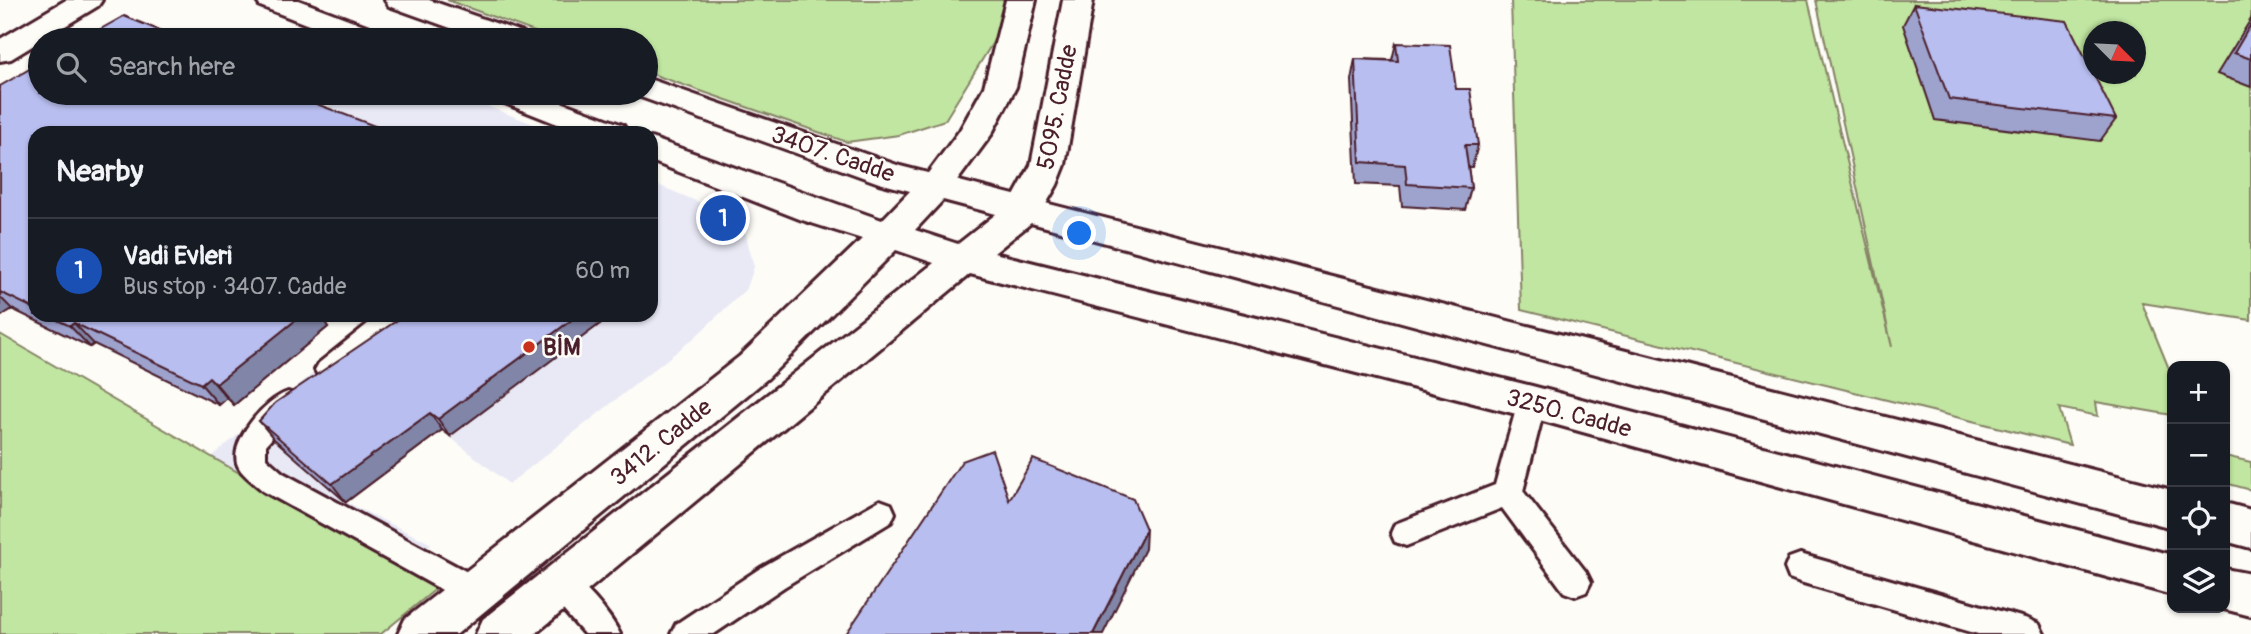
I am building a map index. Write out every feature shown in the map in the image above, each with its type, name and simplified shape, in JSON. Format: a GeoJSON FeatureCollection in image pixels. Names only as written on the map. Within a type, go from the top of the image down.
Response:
{"type":"FeatureCollection","features":[{"type":"Feature","properties":{"kind":"street"},"geometry":{"type":"LineString","coordinates":[[40,28],[87,0]]}},
{"type":"Feature","properties":{"kind":"street"},"geometry":{"type":"LineString","coordinates":[[271,0],[343,28]]}},
{"type":"Feature","properties":{"kind":"street"},"geometry":{"type":"LineString","coordinates":[[400,0],[479,28]]}},
{"type":"Feature","properties":{"kind":"street"},"geometry":{"type":"LineString","coordinates":[[933,188],[974,135],[1000,88],[1021,0]]}},
{"type":"Feature","properties":{"kind":"street","name":"5095. Cadde"},"geometry":{"type":"LineString","coordinates":[[1025,209],[1040,185],[1048,165],[1078,0]]}},
{"type":"Feature","properties":{"kind":"street"},"geometry":{"type":"LineString","coordinates":[[0,52],[28,35]]}},
{"type":"Feature","properties":{"kind":"street","name":"3407. Cadde"},"geometry":{"type":"LineString","coordinates":[[658,92],[933,188],[1025,209]]}},
{"type":"Feature","properties":{"kind":"street"},"geometry":{"type":"LineString","coordinates":[[539,105],[593,126]]}},
{"type":"Feature","properties":{"kind":"street"},"geometry":{"type":"LineString","coordinates":[[658,152],[782,200],[964,259]]}},
{"type":"Feature","properties":{"kind":"street","name":"3412. Cadde"},"geometry":{"type":"LineString","coordinates":[[422,634],[754,367],[888,236],[933,188]]}},
{"type":"Feature","properties":{"kind":"street"},"geometry":{"type":"LineString","coordinates":[[1025,209],[2167,508]]}},
{"type":"Feature","properties":{"kind":"street","name":"3412. Cadde"},"geometry":{"type":"LineString","coordinates":[[500,634],[1025,209]]}},
{"type":"Feature","properties":{"kind":"street","name":"3250. Cadde"},"geometry":{"type":"LineString","coordinates":[[964,259],[1532,402],[2167,574]]}},
{"type":"Feature","properties":{"kind":"street"},"geometry":{"type":"LineString","coordinates":[[2230,523],[2251,529]]}},
{"type":"Feature","properties":{"kind":"street"},"geometry":{"type":"LineString","coordinates":[[2230,590],[2251,596]]}},
{"type":"Feature","properties":{"kind":"lane"},"geometry":{"type":"LineString","coordinates":[[388,322],[278,411],[252,441],[251,462],[273,482],[473,591]]}},
{"type":"Feature","properties":{"kind":"lane"},"geometry":{"type":"LineString","coordinates":[[1508,493],[1532,402]]}},
{"type":"Feature","properties":{"kind":"lane"},"geometry":{"type":"LineString","coordinates":[[1406,533],[1508,493]]}},
{"type":"Feature","properties":{"kind":"lane"},"geometry":{"type":"LineString","coordinates":[[1508,493],[1575,582]]}},
{"type":"Feature","properties":{"kind":"lane"},"geometry":{"type":"LineString","coordinates":[[687,634],[773,577],[880,513]]}},
{"type":"Feature","properties":{"kind":"lane"},"geometry":{"type":"LineString","coordinates":[[1800,568],[2028,634]]}},
{"type":"Feature","properties":{"kind":"lane"},"geometry":{"type":"LineString","coordinates":[[561,585],[604,634]]}},
{"type":"Feature","properties":{"kind":"shaded area"},"geometry":{"type":"Polygon","coordinates":[[[331,105],[485,105],[538,126],[300,126],[331,105]]]}},
{"type":"Feature","properties":{"kind":"shaded area"},"geometry":{"type":"Polygon","coordinates":[[[658,185],[708,206],[698,217],[699,226],[745,231],[754,267],[747,288],[694,338],[509,484],[372,375],[277,441],[348,503],[432,544],[403,567],[211,457],[375,322],[658,322],[658,185]]]}},
{"type":"Feature","properties":{"kind":"green space"},"geometry":{"type":"Polygon","coordinates":[[[447,0],[1019,0],[945,120],[899,135],[847,142],[658,76],[658,28],[524,28],[447,0]]]}},
{"type":"Feature","properties":{"kind":"green space"},"geometry":{"type":"Polygon","coordinates":[[[1511,0],[1808,0],[1892,347],[1816,0],[2251,0],[2251,320],[2142,303],[2167,364],[2167,414],[2096,402],[2098,416],[2059,408],[2070,445],[1521,310],[1511,0]]]}},
{"type":"Feature","properties":{"kind":"green space"},"geometry":{"type":"Polygon","coordinates":[[[0,334],[437,588],[381,634],[0,634],[0,334]]]}},
{"type":"Feature","properties":{"kind":"green space"},"geometry":{"type":"Polygon","coordinates":[[[2230,457],[2251,462],[2251,490],[2230,484],[2230,457]]]}},
{"type":"Feature","properties":{"kind":"building"},"geometry":{"type":"Polygon","coordinates":[[[1914,4],[2067,21],[2083,53],[2083,84],[2098,84],[2116,119],[1949,99],[1914,4]]]}},
{"type":"Feature","properties":{"kind":"building"},"geometry":{"type":"Polygon","coordinates":[[[124,16],[154,28],[102,28],[124,16]]]}},
{"type":"Feature","properties":{"kind":"building"},"geometry":{"type":"Polygon","coordinates":[[[2251,24],[2251,59],[2234,53],[2251,24]]]}},
{"type":"Feature","properties":{"kind":"building"},"geometry":{"type":"Polygon","coordinates":[[[1396,43],[1450,45],[1456,89],[1470,89],[1478,145],[1465,145],[1471,188],[1407,184],[1405,165],[1360,162],[1355,59],[1398,61],[1396,43]]]}},
{"type":"Feature","properties":{"kind":"building"},"geometry":{"type":"Polygon","coordinates":[[[28,70],[28,105],[320,105],[375,126],[28,126],[28,306],[0,292],[0,86],[28,70]]]}},
{"type":"Feature","properties":{"kind":"building"},"geometry":{"type":"Polygon","coordinates":[[[62,322],[293,322],[216,384],[209,377],[201,384],[74,323],[70,326],[62,322]]]}},
{"type":"Feature","properties":{"kind":"building"},"geometry":{"type":"Polygon","coordinates":[[[395,322],[569,322],[438,419],[430,413],[332,484],[259,421],[275,403],[395,322]]]}},
{"type":"Feature","properties":{"kind":"building"},"geometry":{"type":"Polygon","coordinates":[[[992,450],[1009,500],[1033,459],[1133,499],[1146,529],[1093,634],[846,634],[962,461],[992,450]]]}},
{"type":"Feature","properties":{"kind":"place","name":"Vadi Evleri"},"geometry":{"type":"Point","coordinates":[723,218]}},
{"type":"Feature","properties":{"kind":"place","name":"BİM"},"geometry":{"type":"Point","coordinates":[529,347]}}]}
